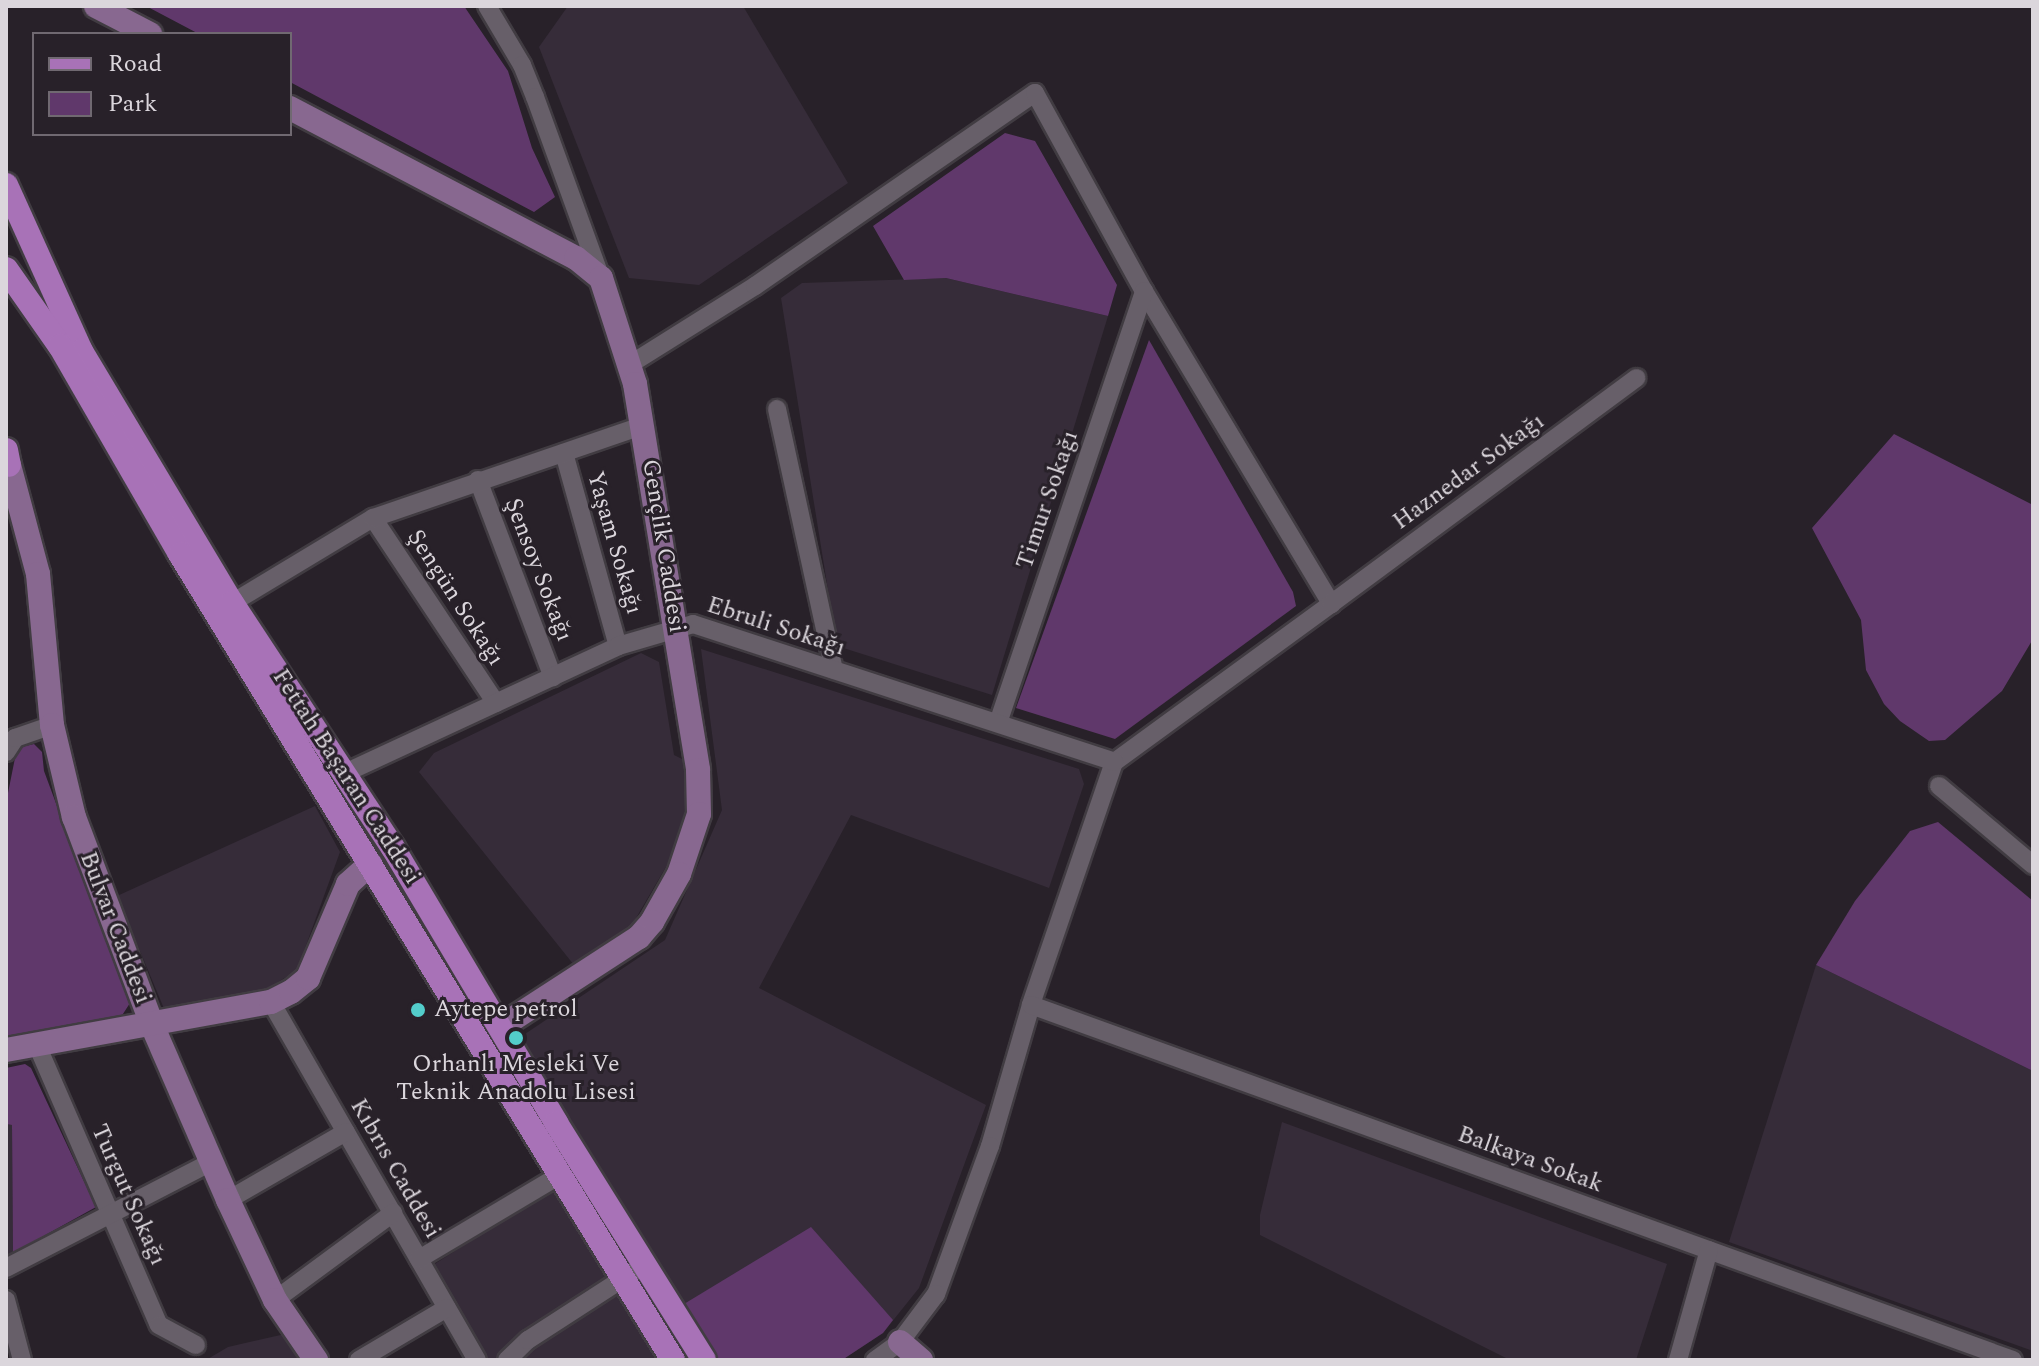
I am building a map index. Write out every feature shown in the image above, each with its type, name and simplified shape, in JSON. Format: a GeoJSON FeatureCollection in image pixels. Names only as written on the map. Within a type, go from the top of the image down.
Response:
{"type":"FeatureCollection","features":[{"type":"Feature","properties":{"kind":"main road","name":"Fettah Başaran Caddesi"},"geometry":{"type":"LineString","coordinates":[[6,185],[81,351],[232,603],[345,773],[502,1026],[635,1271],[673,1360]]}},
{"type":"Feature","properties":{"kind":"main road"},"geometry":{"type":"LineString","coordinates":[[9,279],[46,274]]}},
{"type":"Feature","properties":{"kind":"main road","name":"Fettah Başaran Caddesi"},"geometry":{"type":"LineString","coordinates":[[9,279],[60,346],[180,554],[558,1176],[704,1360]]}},
{"type":"Feature","properties":{"kind":"street"},"geometry":{"type":"LineString","coordinates":[[96,6],[146,32]]}},
{"type":"Feature","properties":{"kind":"street","name":"Gençlik Caddesi"},"geometry":{"type":"LineString","coordinates":[[487,6],[522,65],[535,97],[629,365],[676,626],[700,792],[699,814],[679,874],[652,922],[639,937],[502,1026]]}},
{"type":"Feature","properties":{"kind":"street"},"geometry":{"type":"LineString","coordinates":[[629,365],[755,286],[1035,93],[1144,291],[1331,604]]}},
{"type":"Feature","properties":{"kind":"street"},"geometry":{"type":"LineString","coordinates":[[292,109],[576,258],[601,278]]}},
{"type":"Feature","properties":{"kind":"street","name":"Timur Sokağı"},"geometry":{"type":"LineString","coordinates":[[998,723],[1144,291]]}},
{"type":"Feature","properties":{"kind":"street","name":"Haznedar Sokağı"},"geometry":{"type":"LineString","coordinates":[[1114,762],[1636,378]]}},
{"type":"Feature","properties":{"kind":"street"},"geometry":{"type":"LineString","coordinates":[[777,409],[834,670]]}},
{"type":"Feature","properties":{"kind":"street"},"geometry":{"type":"LineString","coordinates":[[232,603],[373,518],[642,426]]}},
{"type":"Feature","properties":{"kind":"street","name":"Yaşam Sokağı"},"geometry":{"type":"LineString","coordinates":[[564,453],[618,646]]}},
{"type":"Feature","properties":{"kind":"street","name":"Bulvar Caddesi"},"geometry":{"type":"LineString","coordinates":[[7,458],[38,574],[52,725],[74,817],[152,1025],[211,1162],[275,1300],[316,1360]]}},
{"type":"Feature","properties":{"kind":"street","name":"Şensoy Sokağı"},"geometry":{"type":"LineString","coordinates":[[478,480],[553,677]]}},
{"type":"Feature","properties":{"kind":"street","name":"Şengün Sokağı"},"geometry":{"type":"LineString","coordinates":[[373,518],[496,703]]}},
{"type":"Feature","properties":{"kind":"street","name":"Ebruli Sokağı"},"geometry":{"type":"LineString","coordinates":[[345,773],[618,646],[676,626],[693,624],[1114,762]]}},
{"type":"Feature","properties":{"kind":"street"},"geometry":{"type":"LineString","coordinates":[[6,752],[15,738],[52,725]]}},
{"type":"Feature","properties":{"kind":"street"},"geometry":{"type":"LineString","coordinates":[[875,1360],[900,1342],[936,1294],[990,1146],[1031,1005],[1114,762]]}},
{"type":"Feature","properties":{"kind":"street"},"geometry":{"type":"LineString","coordinates":[[1939,786],[2033,865]]}},
{"type":"Feature","properties":{"kind":"street"},"geometry":{"type":"LineString","coordinates":[[6,1050],[271,1002],[308,978],[348,884],[370,864]]}},
{"type":"Feature","properties":{"kind":"street","name":"Kıbrıs Caddesi"},"geometry":{"type":"LineString","coordinates":[[271,1002],[477,1360]]}},
{"type":"Feature","properties":{"kind":"street","name":"Balkaya Sokak"},"geometry":{"type":"LineString","coordinates":[[1031,1005],[2013,1360]]}},
{"type":"Feature","properties":{"kind":"street","name":"Turgut Sokağı"},"geometry":{"type":"LineString","coordinates":[[37,1045],[159,1325],[196,1345]]}},
{"type":"Feature","properties":{"kind":"street"},"geometry":{"type":"LineString","coordinates":[[228,1200],[346,1132]]}},
{"type":"Feature","properties":{"kind":"street"},"geometry":{"type":"LineString","coordinates":[[6,1268],[211,1162]]}},
{"type":"Feature","properties":{"kind":"street"},"geometry":{"type":"LineString","coordinates":[[419,1259],[558,1176]]}},
{"type":"Feature","properties":{"kind":"street"},"geometry":{"type":"LineString","coordinates":[[275,1300],[393,1213]]}},
{"type":"Feature","properties":{"kind":"street"},"geometry":{"type":"LineString","coordinates":[[1678,1360],[1709,1250]]}},
{"type":"Feature","properties":{"kind":"street"},"geometry":{"type":"LineString","coordinates":[[507,1360],[528,1340],[635,1271]]}},
{"type":"Feature","properties":{"kind":"street"},"geometry":{"type":"LineString","coordinates":[[6,1300],[22,1360]]}},
{"type":"Feature","properties":{"kind":"street"},"geometry":{"type":"LineString","coordinates":[[359,1360],[447,1308]]}},
{"type":"Feature","properties":{"kind":"street"},"geometry":{"type":"LineString","coordinates":[[900,1342],[921,1360]]}},
{"type":"Feature","properties":{"kind":"shaded area"},"geometry":{"type":"Polygon","coordinates":[[[568,6],[743,6],[848,183],[699,285],[629,278],[539,47],[568,6]]]}},
{"type":"Feature","properties":{"kind":"shaded area"},"geometry":{"type":"Polygon","coordinates":[[[946,278],[1108,316],[992,695],[837,646],[781,298],[802,283],[946,278]]]}},
{"type":"Feature","properties":{"kind":"shaded area"},"geometry":{"type":"Polygon","coordinates":[[[701,649],[1079,769],[1084,784],[1049,888],[851,815],[759,988],[986,1105],[919,1288],[883,1333],[842,1360],[718,1360],[519,1038],[665,940],[722,810],[701,649]]]}},
{"type":"Feature","properties":{"kind":"shaded area"},"geometry":{"type":"Polygon","coordinates":[[[641,653],[659,662],[674,755],[684,760],[688,799],[674,853],[625,937],[574,965],[419,772],[434,753],[641,653]]]}},
{"type":"Feature","properties":{"kind":"shaded area"},"geometry":{"type":"Polygon","coordinates":[[[315,806],[340,852],[297,970],[264,991],[165,1011],[117,896],[315,806]]]}},
{"type":"Feature","properties":{"kind":"shaded area"},"geometry":{"type":"Polygon","coordinates":[[[1816,965],[2033,1071],[2033,1351],[1729,1242],[1816,965]]]}},
{"type":"Feature","properties":{"kind":"shaded area"},"geometry":{"type":"Polygon","coordinates":[[[1282,1122],[1667,1264],[1636,1360],[1510,1360],[1260,1235],[1260,1215],[1282,1122]]]}},
{"type":"Feature","properties":{"kind":"shaded area"},"geometry":{"type":"Polygon","coordinates":[[[6,1124],[12,1125],[13,1253],[6,1257],[6,1124]]]}},
{"type":"Feature","properties":{"kind":"shaded area"},"geometry":{"type":"Polygon","coordinates":[[[554,1188],[659,1360],[487,1360],[433,1265],[554,1188]]]}},
{"type":"Feature","properties":{"kind":"shaded area"},"geometry":{"type":"Polygon","coordinates":[[[285,1334],[302,1360],[206,1360],[228,1347],[285,1334]]]}},
{"type":"Feature","properties":{"kind":"green space"},"geometry":{"type":"Polygon","coordinates":[[[146,6],[464,6],[508,71],[532,148],[555,197],[534,212],[292,83],[292,32],[195,32],[146,6]]]}},
{"type":"Feature","properties":{"kind":"green space"},"geometry":{"type":"Polygon","coordinates":[[[1005,133],[1035,141],[1117,285],[1108,316],[946,278],[904,280],[873,226],[1005,133]]]}},
{"type":"Feature","properties":{"kind":"green space"},"geometry":{"type":"Polygon","coordinates":[[[1149,340],[1293,592],[1296,606],[1115,739],[1016,708],[1149,340]]]}},
{"type":"Feature","properties":{"kind":"green space"},"geometry":{"type":"Polygon","coordinates":[[[1894,434],[2033,505],[2033,639],[2002,691],[1945,740],[1929,741],[1900,721],[1884,704],[1866,670],[1861,620],[1812,528],[1894,434]]]}},
{"type":"Feature","properties":{"kind":"green space"},"geometry":{"type":"Polygon","coordinates":[[[34,744],[42,752],[44,771],[130,1003],[121,1017],[6,1036],[6,803],[17,748],[34,744]]]}},
{"type":"Feature","properties":{"kind":"green space"},"geometry":{"type":"Polygon","coordinates":[[[1938,822],[2033,901],[2033,1071],[1816,965],[1855,901],[1910,831],[1938,822]]]}},
{"type":"Feature","properties":{"kind":"green space"},"geometry":{"type":"Polygon","coordinates":[[[25,1064],[31,1068],[96,1207],[13,1253],[12,1125],[6,1124],[6,1068],[25,1064]]]}},
{"type":"Feature","properties":{"kind":"green space"},"geometry":{"type":"Polygon","coordinates":[[[811,1227],[893,1320],[883,1333],[842,1360],[718,1360],[684,1304],[811,1227]]]}},
{"type":"Feature","properties":{"kind":"place","name":"Aytepe petrol"},"geometry":{"type":"Point","coordinates":[418,1010]}},
{"type":"Feature","properties":{"kind":"place","name":"Orhanlı Mesleki Ve Teknik Anadolu Lisesi"},"geometry":{"type":"Point","coordinates":[516,1038]}}]}
